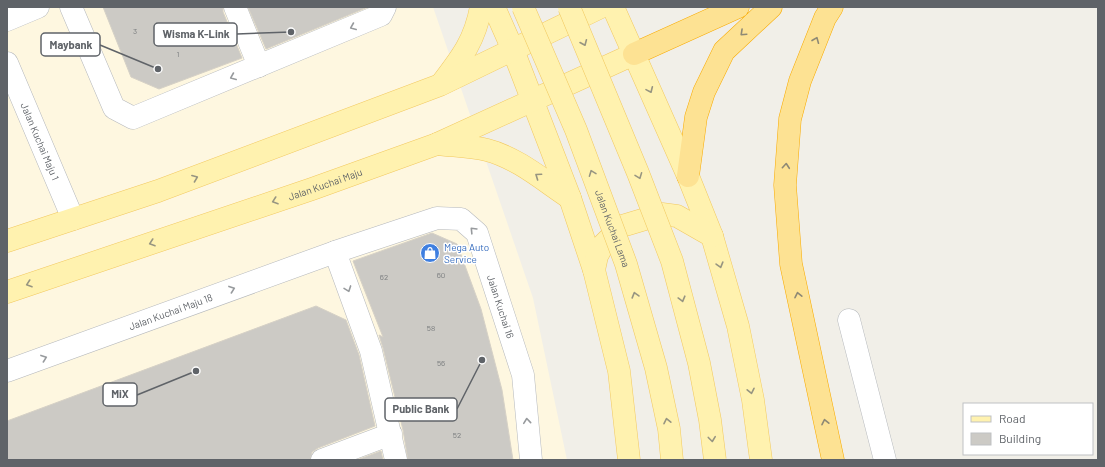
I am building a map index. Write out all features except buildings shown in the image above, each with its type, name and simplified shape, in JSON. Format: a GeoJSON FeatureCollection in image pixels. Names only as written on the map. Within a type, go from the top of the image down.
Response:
{"type":"FeatureCollection","features":[{"type":"Feature","properties":{"kind":"highway"},"geometry":{"type":"LineString","coordinates":[[634,54],[738,7]]}},
{"type":"Feature","properties":{"kind":"highway"},"geometry":{"type":"LineString","coordinates":[[688,176],[696,117],[704,92],[724,51],[771,7]]}},
{"type":"Feature","properties":{"kind":"highway"},"geometry":{"type":"LineString","coordinates":[[832,7],[825,18],[800,81],[790,119],[784,185],[791,264],[833,460]]}},
{"type":"Feature","properties":{"kind":"main road"},"geometry":{"type":"LineString","coordinates":[[440,85],[468,46],[476,30],[481,7]]}},
{"type":"Feature","properties":{"kind":"main road"},"geometry":{"type":"LineString","coordinates":[[494,7],[533,100],[570,198],[594,270],[619,371],[629,460]]}},
{"type":"Feature","properties":{"kind":"main road","name":"Jalan Kuchai Lama"},"geometry":{"type":"LineString","coordinates":[[523,7],[576,130],[626,264],[656,368],[669,429],[672,460]]}},
{"type":"Feature","properties":{"kind":"main road"},"geometry":{"type":"LineString","coordinates":[[569,7],[638,173],[672,261],[699,363],[710,420],[715,460]]}},
{"type":"Feature","properties":{"kind":"main road"},"geometry":{"type":"LineString","coordinates":[[7,241],[158,191],[440,85],[601,7]]}},
{"type":"Feature","properties":{"kind":"main road"},"geometry":{"type":"LineString","coordinates":[[613,7],[688,176],[712,236],[738,326],[753,400],[761,460]]}},
{"type":"Feature","properties":{"kind":"main road","name":"Jalan Kuchai Maju"},"geometry":{"type":"LineString","coordinates":[[7,292],[312,189],[437,144],[634,54]]}},
{"type":"Feature","properties":{"kind":"main road"},"geometry":{"type":"LineString","coordinates":[[437,144],[487,150],[530,170],[570,198]]}},
{"type":"Feature","properties":{"kind":"main road"},"geometry":{"type":"LineString","coordinates":[[594,270],[603,245],[622,226],[662,214],[677,216],[712,236]]}},
{"type":"Feature","properties":{"kind":"street"},"geometry":{"type":"LineString","coordinates":[[7,20],[38,7]]}},
{"type":"Feature","properties":{"kind":"street"},"geometry":{"type":"LineString","coordinates":[[71,7],[114,108],[133,118],[381,15],[385,7]]}},
{"type":"Feature","properties":{"kind":"street"},"geometry":{"type":"LineString","coordinates":[[235,7],[259,66]]}},
{"type":"Feature","properties":{"kind":"street","name":"Jalan Kuchai Maju 1"},"geometry":{"type":"LineString","coordinates":[[7,63],[73,219]]}},
{"type":"Feature","properties":{"kind":"street","name":"Jalan Kuchai 16"},"geometry":{"type":"LineString","coordinates":[[335,252],[437,218],[461,219],[477,233],[523,375],[531,460]]}},
{"type":"Feature","properties":{"kind":"street"},"geometry":{"type":"LineString","coordinates":[[335,252],[371,351],[396,460]]}},
{"type":"Feature","properties":{"kind":"street","name":"Jalan Kuchai Maju 18"},"geometry":{"type":"LineString","coordinates":[[7,371],[335,252]]}},
{"type":"Feature","properties":{"kind":"street"},"geometry":{"type":"LineString","coordinates":[[849,320],[885,460]]}},
{"type":"Feature","properties":{"kind":"street"},"geometry":{"type":"LineString","coordinates":[[322,460],[391,434]]}},
{"type":"Feature","properties":{"kind":"shaded area"},"geometry":{"type":"Polygon","coordinates":[[[7,7],[433,7],[533,298],[567,460],[7,460],[7,7]]]}},
{"type":"Feature","properties":{"kind":"place","name":"Wisma K-Link"},"geometry":{"type":"Point","coordinates":[291,32]}},
{"type":"Feature","properties":{"kind":"place","name":"Maybank"},"geometry":{"type":"Point","coordinates":[158,69]}},
{"type":"Feature","properties":{"kind":"place","name":"Mega Auto Service"},"geometry":{"type":"Point","coordinates":[430,253]}},
{"type":"Feature","properties":{"kind":"place","name":"Public Bank"},"geometry":{"type":"Point","coordinates":[482,360]}},
{"type":"Feature","properties":{"kind":"place","name":"MiX"},"geometry":{"type":"Point","coordinates":[196,371]}}]}
